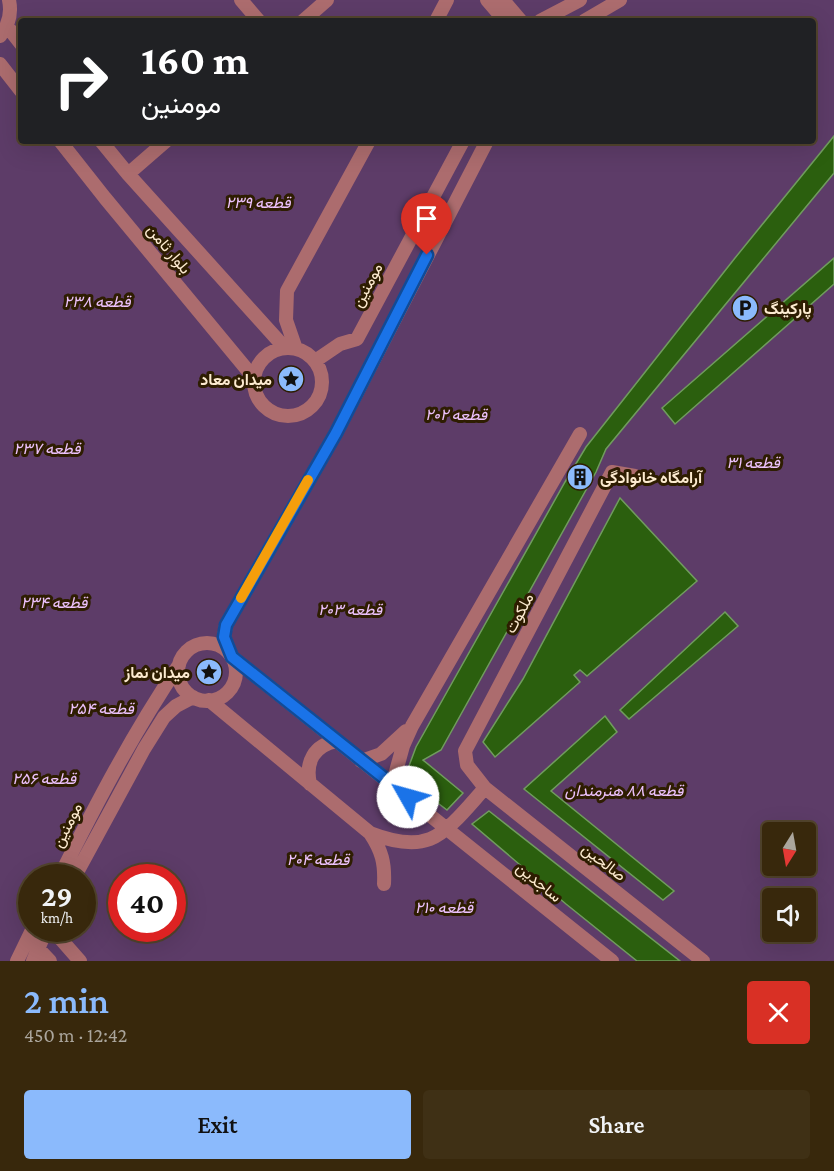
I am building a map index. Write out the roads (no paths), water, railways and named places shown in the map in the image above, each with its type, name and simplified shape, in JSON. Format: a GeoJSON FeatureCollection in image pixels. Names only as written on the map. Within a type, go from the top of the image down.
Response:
{"type":"FeatureCollection","features":[{"type":"Feature","properties":{"kind":"street"},"geometry":{"type":"LineString","coordinates":[[9,0],[10,15],[3,31],[18,42]]}},
{"type":"Feature","properties":{"kind":"street"},"geometry":{"type":"LineString","coordinates":[[241,0],[256,18]]}},
{"type":"Feature","properties":{"kind":"street"},"geometry":{"type":"LineString","coordinates":[[306,18],[327,0]]}},
{"type":"Feature","properties":{"kind":"street"},"geometry":{"type":"LineString","coordinates":[[438,18],[447,0]]}},
{"type":"Feature","properties":{"kind":"street"},"geometry":{"type":"LineString","coordinates":[[487,0],[502,18]]}},
{"type":"Feature","properties":{"kind":"street"},"geometry":{"type":"LineString","coordinates":[[502,0],[518,18]]}},
{"type":"Feature","properties":{"kind":"street"},"geometry":{"type":"LineString","coordinates":[[546,18],[580,0]]}},
{"type":"Feature","properties":{"kind":"street"},"geometry":{"type":"LineString","coordinates":[[589,18],[620,0]]}},
{"type":"Feature","properties":{"kind":"street"},"geometry":{"type":"LineString","coordinates":[[566,8],[571,18]]}},
{"type":"Feature","properties":{"kind":"street"},"geometry":{"type":"LineString","coordinates":[[0,64],[18,87]]}},
{"type":"Feature","properties":{"kind":"street","name":"بلوار ثامن"},"geometry":{"type":"LineString","coordinates":[[62,144],[254,378]]}},
{"type":"Feature","properties":{"kind":"street","name":"بلوار ثامن"},"geometry":{"type":"LineString","coordinates":[[104,144],[290,349]]}},
{"type":"Feature","properties":{"kind":"street"},"geometry":{"type":"LineString","coordinates":[[129,174],[163,144]]}},
{"type":"Feature","properties":{"kind":"street"},"geometry":{"type":"LineString","coordinates":[[290,349],[286,320],[287,291],[367,144]]}},
{"type":"Feature","properties":{"kind":"street","name":"مومنین"},"geometry":{"type":"LineString","coordinates":[[315,361],[340,344],[357,339],[462,144]]}},
{"type":"Feature","properties":{"kind":"street"},"geometry":{"type":"LineString","coordinates":[[232,657],[218,645],[200,644],[185,653],[179,665],[180,683],[193,697],[209,700],[227,693],[232,685],[235,666],[232,657],[224,637],[226,625],[336,433],[485,144]]}},
{"type":"Feature","properties":{"kind":"street"},"geometry":{"type":"LineString","coordinates":[[290,349],[306,353],[315,361],[322,381],[321,393],[308,410],[298,415],[286,416],[276,414],[266,408],[255,389],[254,378],[265,358],[274,351],[290,349]]}},
{"type":"Feature","properties":{"kind":"street"},"geometry":{"type":"LineString","coordinates":[[408,797],[395,775],[403,746],[412,726],[580,434]]}},
{"type":"Feature","properties":{"kind":"street","name":"ملکوت"},"geometry":{"type":"LineString","coordinates":[[485,788],[467,765],[465,751],[612,472],[635,476]]}},
{"type":"Feature","properties":{"kind":"street","name":"ساجدین"},"geometry":{"type":"LineString","coordinates":[[232,657],[612,961]]}},
{"type":"Feature","properties":{"kind":"street","name":"مومنین"},"geometry":{"type":"LineString","coordinates":[[66,864],[115,767],[147,711],[179,665]]}},
{"type":"Feature","properties":{"kind":"street","name":"مومنین"},"geometry":{"type":"LineString","coordinates":[[82,864],[144,748],[164,717],[176,706],[193,697]]}},
{"type":"Feature","properties":{"kind":"street"},"geometry":{"type":"LineString","coordinates":[[209,700],[370,834],[383,855],[384,884]]}},
{"type":"Feature","properties":{"kind":"street"},"geometry":{"type":"LineString","coordinates":[[361,760],[381,754],[412,726]]}},
{"type":"Feature","properties":{"kind":"street"},"geometry":{"type":"LineString","coordinates":[[310,784],[307,773],[309,762],[325,743],[337,741]]}},
{"type":"Feature","properties":{"kind":"street"},"geometry":{"type":"LineString","coordinates":[[370,834],[390,840],[410,842],[430,840],[446,830],[485,788]]}},
{"type":"Feature","properties":{"kind":"street","name":"صالحین"},"geometry":{"type":"LineString","coordinates":[[485,788],[703,961]]}},
{"type":"Feature","properties":{"kind":"street"},"geometry":{"type":"LineString","coordinates":[[62,942],[80,961]]}},
{"type":"Feature","properties":{"kind":"street"},"geometry":{"type":"LineString","coordinates":[[17,961],[33,944],[51,961],[66,946]]}},
{"type":"Feature","properties":{"kind":"place","name":"پارکینگ"},"geometry":{"type":"Point","coordinates":[745,308]}},
{"type":"Feature","properties":{"kind":"place","name":"میدان معاد"},"geometry":{"type":"Point","coordinates":[291,379]}},
{"type":"Feature","properties":{"kind":"place","name":"آرامگاه خانوادگی"},"geometry":{"type":"Point","coordinates":[580,477]}},
{"type":"Feature","properties":{"kind":"place","name":"میدان نماز"},"geometry":{"type":"Point","coordinates":[209,672]}},
{"type":"Feature","properties":{"kind":"park label","name":"قطعه ۲۳۹"},"geometry":{"type":"Point","coordinates":[258,202]}},
{"type":"Feature","properties":{"kind":"park label","name":"قطعه ۲۳۸"},"geometry":{"type":"Point","coordinates":[97,301]}},
{"type":"Feature","properties":{"kind":"park label","name":"قطعه ۲۰۲"},"geometry":{"type":"Point","coordinates":[456,414]}},
{"type":"Feature","properties":{"kind":"park label","name":"قطعه ۲۳۷"},"geometry":{"type":"Point","coordinates":[47,448]}},
{"type":"Feature","properties":{"kind":"park label","name":"قطعه ۳۱"},"geometry":{"type":"Point","coordinates":[753,462]}},
{"type":"Feature","properties":{"kind":"park label","name":"قطعه ۲۳۴"},"geometry":{"type":"Point","coordinates":[54,602]}},
{"type":"Feature","properties":{"kind":"park label","name":"قطعه ۲۰۳"},"geometry":{"type":"Point","coordinates":[350,609]}},
{"type":"Feature","properties":{"kind":"park label","name":"قطعه ۲۵۴"},"geometry":{"type":"Point","coordinates":[101,708]}},
{"type":"Feature","properties":{"kind":"park label","name":"قطعه ۲۵۶"},"geometry":{"type":"Point","coordinates":[44,778]}},
{"type":"Feature","properties":{"kind":"park label","name":"قطعه ۸۸ هنرمندان"},"geometry":{"type":"Point","coordinates":[624,790]}},
{"type":"Feature","properties":{"kind":"park label","name":"قطعه ۲۰۴"},"geometry":{"type":"Point","coordinates":[318,859]}},
{"type":"Feature","properties":{"kind":"park label","name":"قطعه ۲۱۰"},"geometry":{"type":"Point","coordinates":[444,907]}}]}
